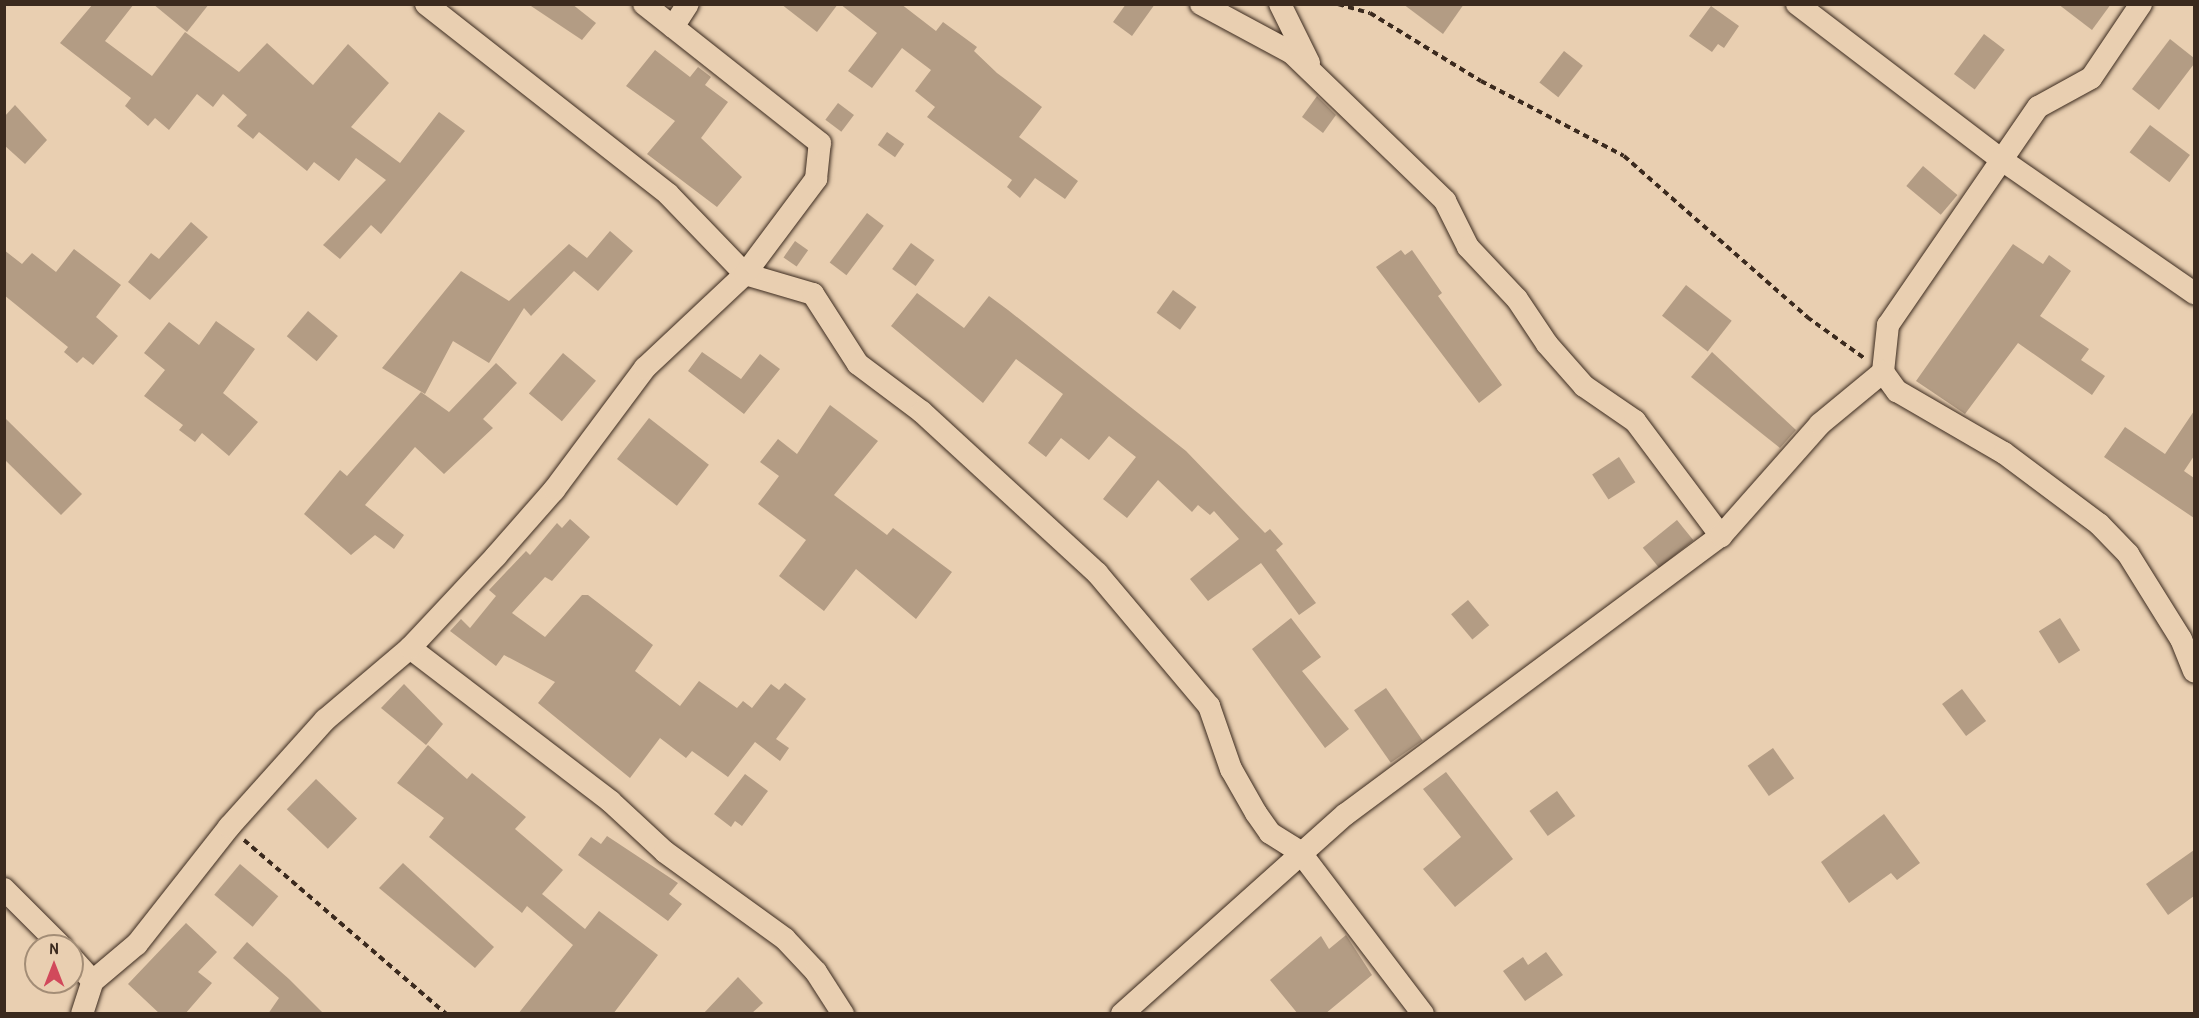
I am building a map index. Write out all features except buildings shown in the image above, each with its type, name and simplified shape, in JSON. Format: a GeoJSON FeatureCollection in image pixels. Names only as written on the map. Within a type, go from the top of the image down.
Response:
{"type":"FeatureCollection","features":[{"type":"Feature","properties":{"kind":"street"},"geometry":{"type":"LineString","coordinates":[[426,4],[668,194],[745,274],[813,294],[858,364],[922,412],[1096,573],[1209,706],[1231,769],[1256,813],[1270,832],[1300,852],[1423,1014]]}},
{"type":"Feature","properties":{"kind":"street"},"geometry":{"type":"LineString","coordinates":[[82,1014],[93,981],[137,944],[229,827],[325,720],[410,648],[554,490],[645,368],[745,274],[816,178],[820,143],[644,4]]}},
{"type":"Feature","properties":{"kind":"street"},"geometry":{"type":"LineString","coordinates":[[673,27],[688,4]]}},
{"type":"Feature","properties":{"kind":"street"},"geometry":{"type":"LineString","coordinates":[[1201,4],[1292,53],[1445,201],[1468,247],[1517,299],[1547,344],[1584,386],[1635,422],[1721,536]]}},
{"type":"Feature","properties":{"kind":"street"},"geometry":{"type":"LineString","coordinates":[[1280,4],[1313,73]]}},
{"type":"Feature","properties":{"kind":"street"},"geometry":{"type":"LineString","coordinates":[[1797,4],[2002,160],[2194,293]]}},
{"type":"Feature","properties":{"kind":"street"},"geometry":{"type":"LineString","coordinates":[[2140,4],[2091,78],[2038,107],[1888,325],[1883,372],[1897,391],[2004,453],[2099,524],[2128,554],[2181,639],[2194,672]]}},
{"type":"Feature","properties":{"kind":"street"},"geometry":{"type":"LineString","coordinates":[[1122,1014],[1300,852],[1721,536],[1820,424],[1883,372]]}},
{"type":"Feature","properties":{"kind":"street"},"geometry":{"type":"LineString","coordinates":[[410,648],[610,801],[665,852],[785,939],[816,972],[843,1014]]}},
{"type":"Feature","properties":{"kind":"street"},"geometry":{"type":"LineString","coordinates":[[4,889],[49,934]]}},
{"type":"Feature","properties":{"kind":"street"},"geometry":{"type":"LineString","coordinates":[[84,971],[93,981]]}},
{"type":"Feature","properties":{"kind":"path"},"geometry":{"type":"LineString","coordinates":[[1338,4],[1370,13],[1481,81],[1624,156],[1808,317],[1883,372]]}},
{"type":"Feature","properties":{"kind":"path"},"geometry":{"type":"LineString","coordinates":[[229,827],[446,1014]]}}]}
